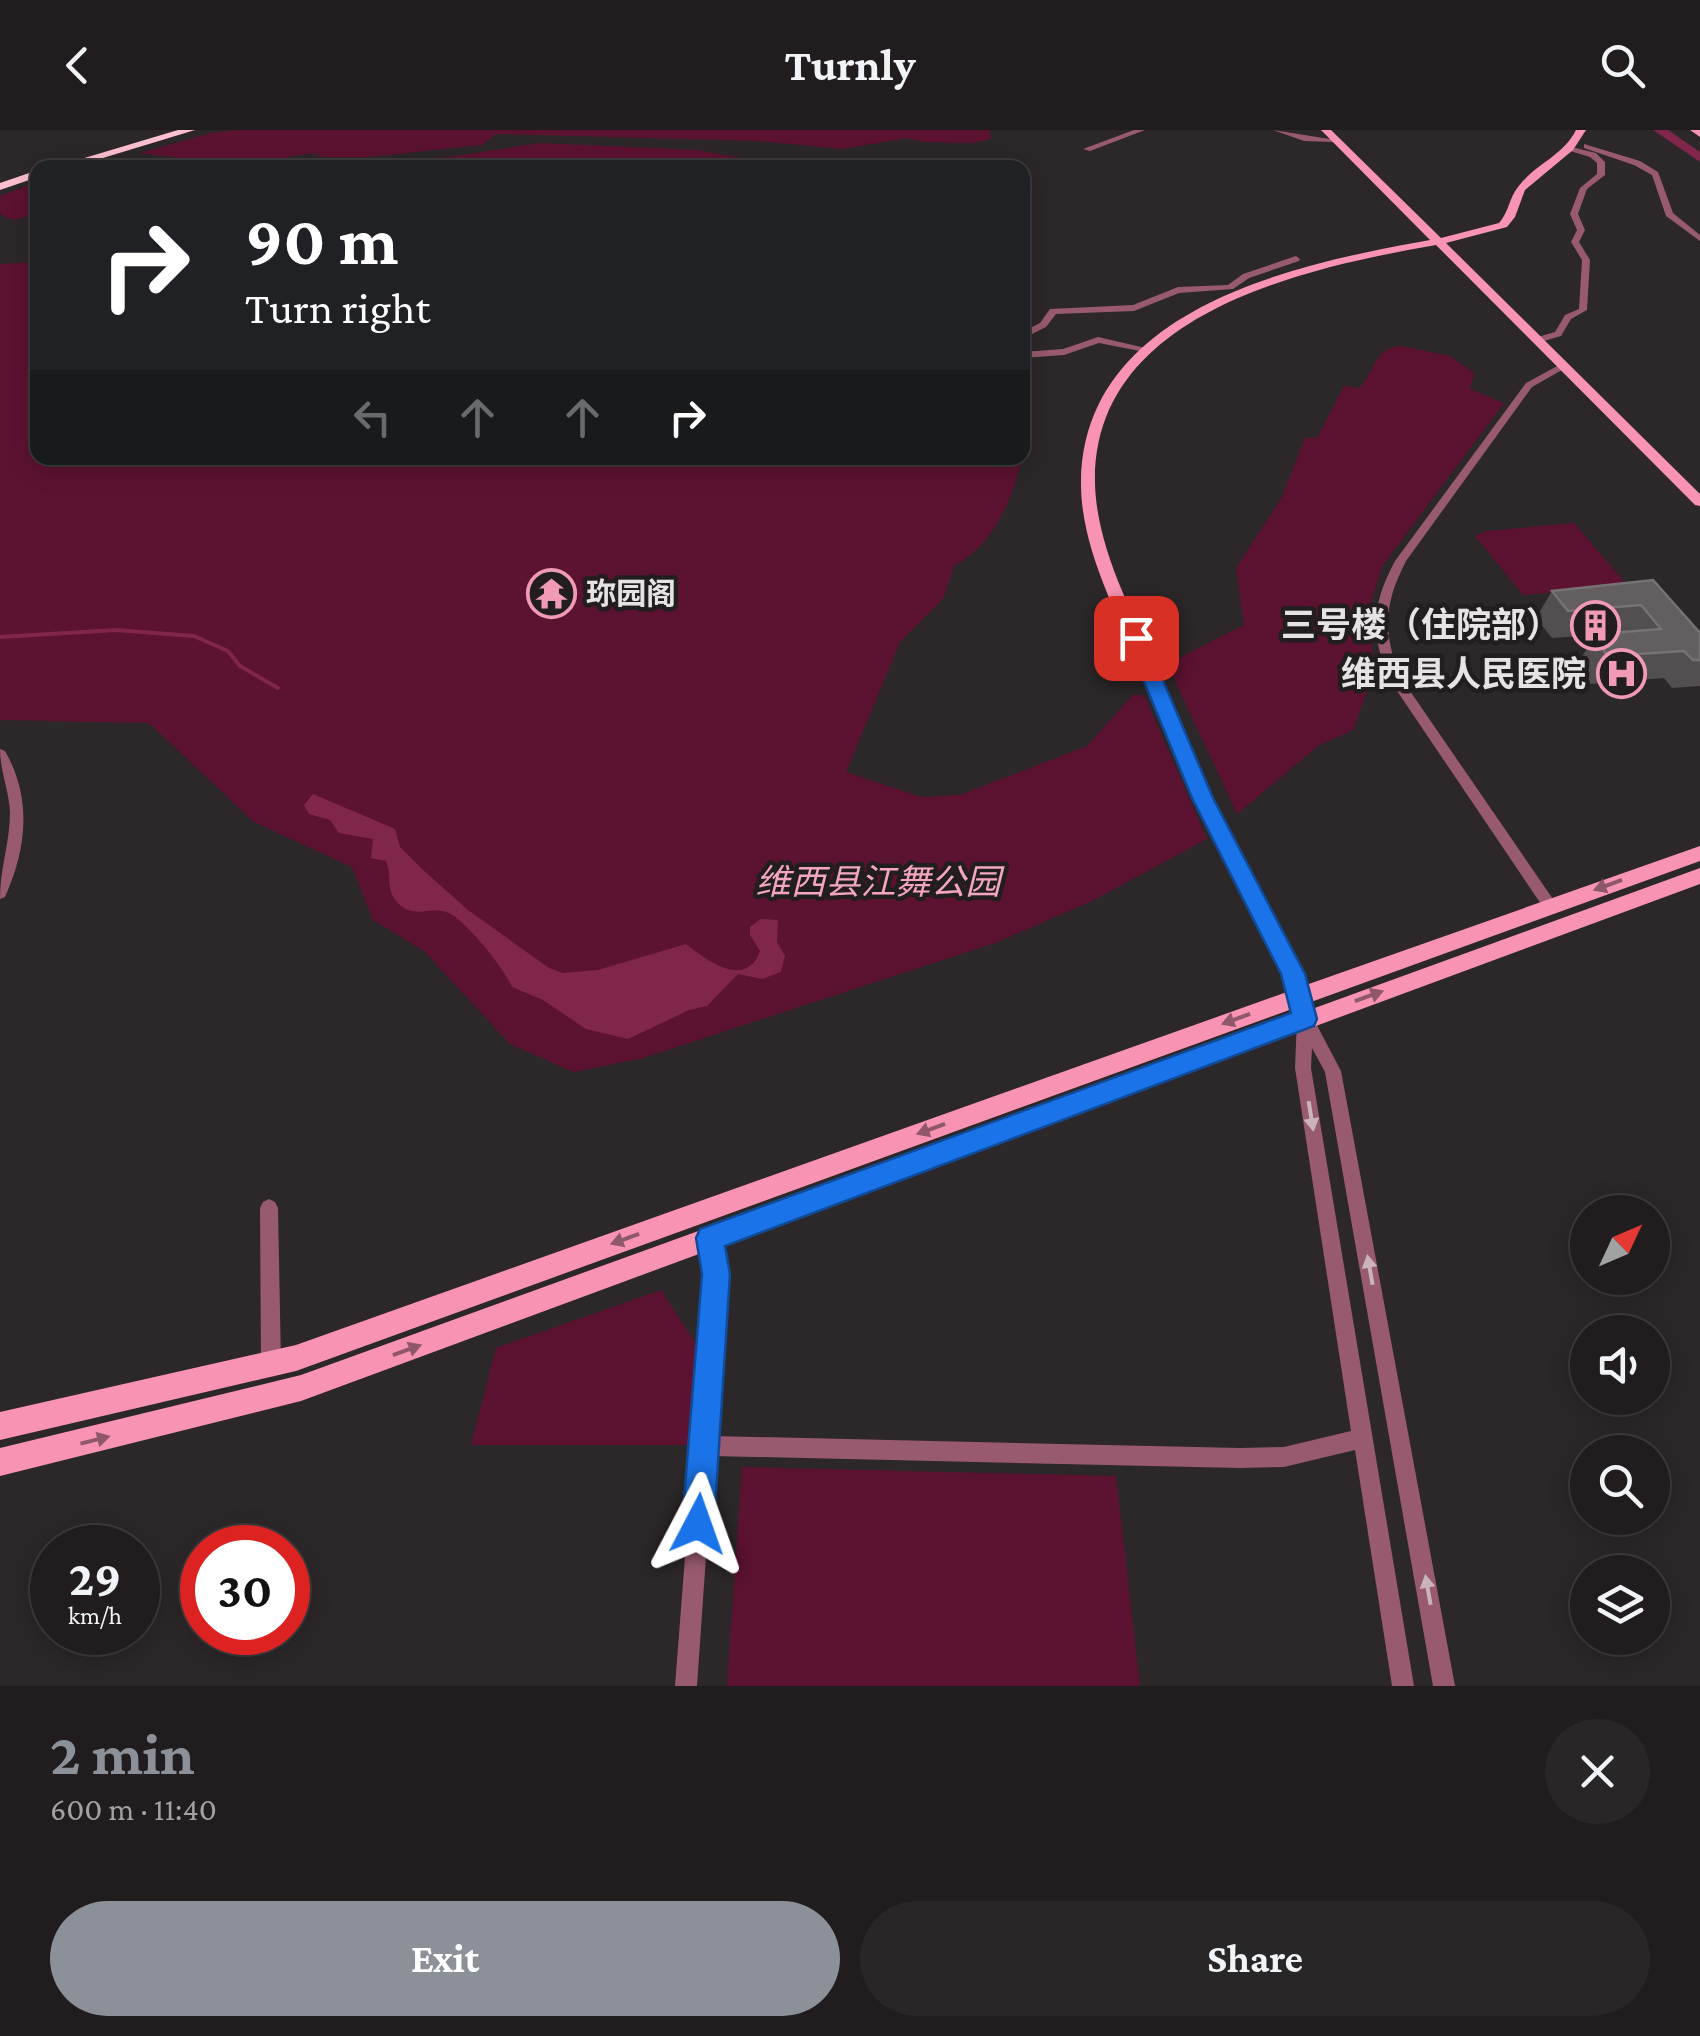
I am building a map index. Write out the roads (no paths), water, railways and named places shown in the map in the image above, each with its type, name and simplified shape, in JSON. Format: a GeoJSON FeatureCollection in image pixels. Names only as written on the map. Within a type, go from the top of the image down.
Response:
{"type":"FeatureCollection","features":[{"type":"Feature","properties":{"kind":"highway"},"geometry":{"type":"LineString","coordinates":[[84,160],[190,130]]}},
{"type":"Feature","properties":{"kind":"highway"},"geometry":{"type":"LineString","coordinates":[[0,187],[30,176]]}},
{"type":"Feature","properties":{"kind":"main road"},"geometry":{"type":"LineString","coordinates":[[1302,1008],[1293,974],[1203,798],[1136,638],[1092,516],[1090,469],[1098,423],[1120,378],[1144,349],[1182,321],[1240,294],[1480,234],[1509,221],[1524,185],[1572,146],[1581,130]]}},
{"type":"Feature","properties":{"kind":"main road"},"geometry":{"type":"LineString","coordinates":[[1329,135],[1700,502]]}},
{"type":"Feature","properties":{"kind":"main road"},"geometry":{"type":"LineString","coordinates":[[0,1462],[300,1388],[710,1238],[1302,1008],[1550,906],[1700,852]]}},
{"type":"Feature","properties":{"kind":"main road"},"geometry":{"type":"LineString","coordinates":[[0,1426],[272,1364],[1302,1008],[1700,876]]}},
{"type":"Feature","properties":{"kind":"street"},"geometry":{"type":"LineString","coordinates":[[1087,149],[1141,130]]}},
{"type":"Feature","properties":{"kind":"street"},"geometry":{"type":"LineString","coordinates":[[1277,130],[1304,139],[1329,135]]}},
{"type":"Feature","properties":{"kind":"street"},"geometry":{"type":"LineString","coordinates":[[1572,146],[1626,158],[1655,174],[1670,214],[1700,239]]}},
{"type":"Feature","properties":{"kind":"street"},"geometry":{"type":"LineString","coordinates":[[1537,340],[1558,334],[1568,317],[1583,310],[1586,260],[1575,242],[1581,230],[1574,214],[1584,188],[1602,175],[1601,162],[1572,146]]}},
{"type":"Feature","properties":{"kind":"street"},"geometry":{"type":"LineString","coordinates":[[1030,332],[1043,325],[1053,311],[1134,308],[1178,290],[1230,286],[1246,276],[1296,259]]}},
{"type":"Feature","properties":{"kind":"street"},"geometry":{"type":"LineString","coordinates":[[1030,356],[1098,340],[1144,349]]}},
{"type":"Feature","properties":{"kind":"street"},"geometry":{"type":"LineString","coordinates":[[1550,906],[1401,692],[1384,647],[1381,612],[1388,585],[1401,561],[1529,385],[1564,366]]}},
{"type":"Feature","properties":{"kind":"street"},"geometry":{"type":"LineString","coordinates":[[0,754],[12,776],[16,825],[0,893]]}},
{"type":"Feature","properties":{"kind":"street"},"geometry":{"type":"LineString","coordinates":[[1302,1008],[1303,1068],[1403,1686]]}},
{"type":"Feature","properties":{"kind":"street"},"geometry":{"type":"LineString","coordinates":[[1302,1008],[1334,1070],[1444,1686]]}},
{"type":"Feature","properties":{"kind":"street"},"geometry":{"type":"LineString","coordinates":[[268,1208],[272,1364]]}},
{"type":"Feature","properties":{"kind":"street"},"geometry":{"type":"LineString","coordinates":[[686,1686],[716,1274],[710,1238]]}},
{"type":"Feature","properties":{"kind":"street"},"geometry":{"type":"LineString","coordinates":[[704,1446],[1240,1458],[1284,1456],[1364,1438]]}},
{"type":"Feature","properties":{"kind":"waterway"},"geometry":{"type":"LineString","coordinates":[[1659,130],[1700,158]]}},
{"type":"Feature","properties":{"kind":"waterway"},"geometry":{"type":"LineString","coordinates":[[0,637],[116,630],[194,636],[228,651],[240,666],[278,688]]}},
{"type":"Feature","properties":{"kind":"place","name":"珎园阁"},"geometry":{"type":"Point","coordinates":[551,594]}},
{"type":"Feature","properties":{"kind":"place","name":"三号楼（住院部）"},"geometry":{"type":"Point","coordinates":[1596,625]}},
{"type":"Feature","properties":{"kind":"place","name":"维西县人民医院"},"geometry":{"type":"Point","coordinates":[1621,674]}},
{"type":"Feature","properties":{"kind":"park label","name":"维西县江舞公园"},"geometry":{"type":"Point","coordinates":[878,882]}}]}
